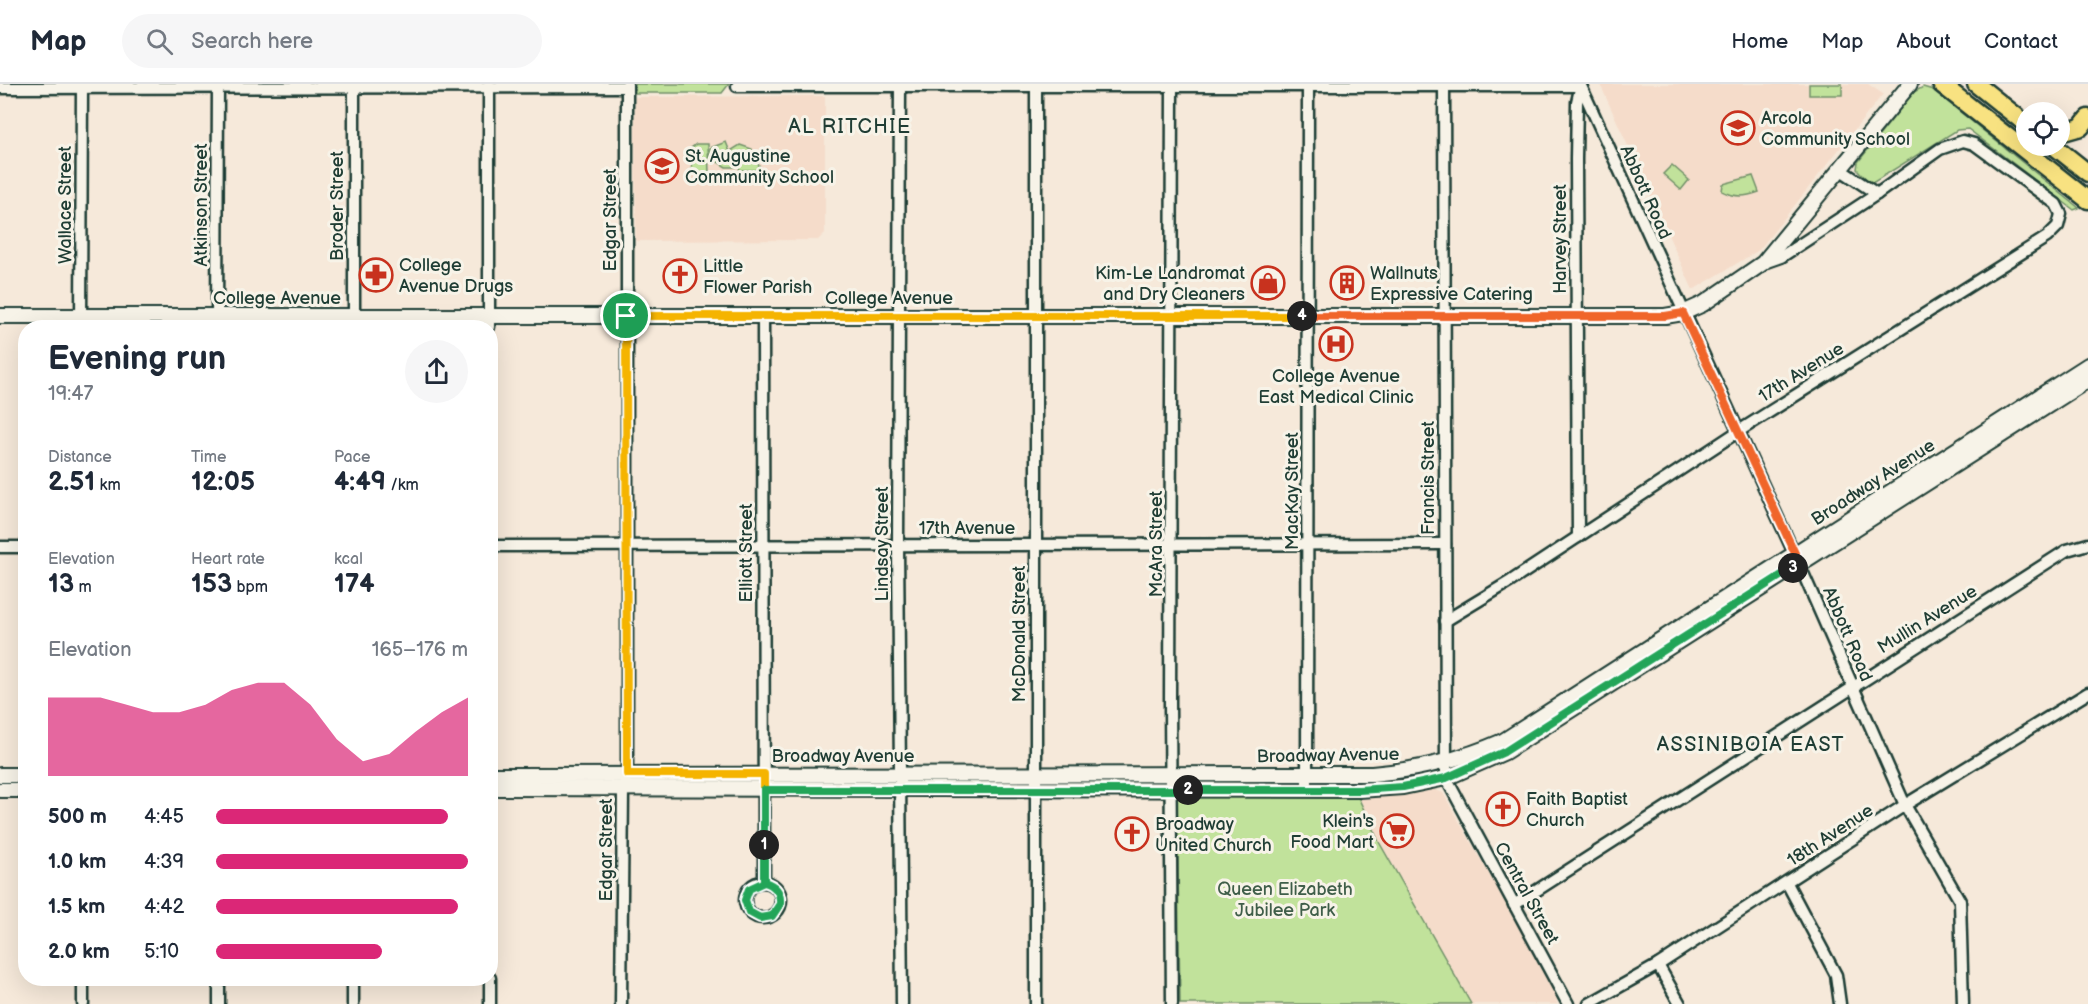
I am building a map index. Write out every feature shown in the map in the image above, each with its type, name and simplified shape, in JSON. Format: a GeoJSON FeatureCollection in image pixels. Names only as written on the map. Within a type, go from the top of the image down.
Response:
{"type":"FeatureCollection","features":[{"type":"Feature","properties":{"kind":"main road"},"geometry":{"type":"LineString","coordinates":[[1941,84],[2088,200]]}},
{"type":"Feature","properties":{"kind":"main road"},"geometry":{"type":"LineString","coordinates":[[1976,84],[2016,116]]}},
{"type":"Feature","properties":{"kind":"main road"},"geometry":{"type":"LineString","coordinates":[[2070,130],[2081,127],[2088,118]]}},
{"type":"Feature","properties":{"kind":"main road"},"geometry":{"type":"LineString","coordinates":[[2067,156],[2088,173]]}},
{"type":"Feature","properties":{"kind":"street","name":"College Avenue"},"geometry":{"type":"LineString","coordinates":[[498,322],[626,316],[1577,317],[1665,316],[1683,313],[1703,304],[1763,263],[1910,84]]}},
{"type":"Feature","properties":{"kind":"street"},"geometry":{"type":"LineString","coordinates":[[0,88],[627,85]]}},
{"type":"Feature","properties":{"kind":"street","name":"Edgar Street"},"geometry":{"type":"LineString","coordinates":[[621,1004],[623,790],[627,774],[627,85]]}},
{"type":"Feature","properties":{"kind":"street","name":"Lindsay Street"},"geometry":{"type":"LineString","coordinates":[[900,85],[898,545],[902,1004]]}},
{"type":"Feature","properties":{"kind":"street","name":"McDonald Street"},"geometry":{"type":"LineString","coordinates":[[1036,85],[1036,1004]]}},
{"type":"Feature","properties":{"kind":"street","name":"McAra Street"},"geometry":{"type":"LineString","coordinates":[[1172,1004],[1173,85]]}},
{"type":"Feature","properties":{"kind":"street","name":"MacKay Street"},"geometry":{"type":"LineString","coordinates":[[1307,790],[1308,85]]}},
{"type":"Feature","properties":{"kind":"street","name":"Francis Street"},"geometry":{"type":"LineString","coordinates":[[1444,85],[1445,764]]}},
{"type":"Feature","properties":{"kind":"street"},"geometry":{"type":"LineString","coordinates":[[737,86],[1581,85]]}},
{"type":"Feature","properties":{"kind":"street","name":"Abbott Road"},"geometry":{"type":"LineString","coordinates":[[1581,85],[1797,559],[1905,805],[1960,901],[1963,1004]]}},
{"type":"Feature","properties":{"kind":"street","name":"Harvey Street"},"geometry":{"type":"LineString","coordinates":[[1578,537],[1576,159],[1577,102],[1581,85]]}},
{"type":"Feature","properties":{"kind":"street","name":"Wallace Street"},"geometry":{"type":"LineString","coordinates":[[81,320],[82,86]]}},
{"type":"Feature","properties":{"kind":"street","name":"Atkinson Street"},"geometry":{"type":"LineString","coordinates":[[216,320],[218,86]]}},
{"type":"Feature","properties":{"kind":"street","name":"Broder Street"},"geometry":{"type":"LineString","coordinates":[[354,86],[354,320]]}},
{"type":"Feature","properties":{"kind":"street"},"geometry":{"type":"LineString","coordinates":[[489,86],[489,320]]}},
{"type":"Feature","properties":{"kind":"street","name":"College Avenue"},"geometry":{"type":"LineString","coordinates":[[1763,263],[1781,257],[1877,194],[1940,148],[1963,141],[1974,144],[2020,179]]}},
{"type":"Feature","properties":{"kind":"street"},"geometry":{"type":"LineString","coordinates":[[1841,170],[1877,194]]}},
{"type":"Feature","properties":{"kind":"street","name":"17th Avenue"},"geometry":{"type":"LineString","coordinates":[[1444,621],[1578,537],[1739,431],[2047,237],[2058,226],[2061,214],[2056,204],[2020,179]]}},
{"type":"Feature","properties":{"kind":"street","name":"College Avenue"},"geometry":{"type":"LineString","coordinates":[[0,316],[65,320]]}},
{"type":"Feature","properties":{"kind":"street","name":"Elliott Street"},"geometry":{"type":"LineString","coordinates":[[763,316],[764,882]]}},
{"type":"Feature","properties":{"kind":"street","name":"Broadway Avenue"},"geometry":{"type":"LineString","coordinates":[[498,788],[901,791],[1307,790],[1403,787],[1446,778],[1504,752],[2088,365]]}},
{"type":"Feature","properties":{"kind":"street","name":"Broadway Avenue"},"geometry":{"type":"LineString","coordinates":[[498,775],[1307,775],[1372,774],[1408,771],[1445,764],[1503,741],[2088,380]]}},
{"type":"Feature","properties":{"kind":"street","name":"17th Avenue"},"geometry":{"type":"LineString","coordinates":[[498,546],[1444,544]]}},
{"type":"Feature","properties":{"kind":"street","name":"Mullin Avenue"},"geometry":{"type":"LineString","coordinates":[[1514,905],[2067,550],[2088,544]]}},
{"type":"Feature","properties":{"kind":"street"},"geometry":{"type":"LineString","coordinates":[[0,547],[18,547]]}},
{"type":"Feature","properties":{"kind":"street","name":"18th Avenue"},"geometry":{"type":"LineString","coordinates":[[1589,1004],[1658,965],[1905,805],[2088,693]]}},
{"type":"Feature","properties":{"kind":"street","name":"Central Street"},"geometry":{"type":"LineString","coordinates":[[1445,764],[1446,778],[1568,1004]]}},
{"type":"Feature","properties":{"kind":"street"},"geometry":{"type":"LineString","coordinates":[[0,775],[18,775]]}},
{"type":"Feature","properties":{"kind":"street"},"geometry":{"type":"LineString","coordinates":[[0,790],[18,790]]}},
{"type":"Feature","properties":{"kind":"street"},"geometry":{"type":"LineString","coordinates":[[1786,883],[1836,975],[1840,1004]]}},
{"type":"Feature","properties":{"kind":"street"},"geometry":{"type":"LineString","coordinates":[[1658,965],[1680,1004]]}},
{"type":"Feature","properties":{"kind":"street"},"geometry":{"type":"LineString","coordinates":[[83,986],[83,1004]]}},
{"type":"Feature","properties":{"kind":"street"},"geometry":{"type":"LineString","coordinates":[[219,986],[219,1004]]}},
{"type":"Feature","properties":{"kind":"street"},"geometry":{"type":"LineString","coordinates":[[353,986],[353,1004]]}},
{"type":"Feature","properties":{"kind":"street"},"geometry":{"type":"LineString","coordinates":[[490,986],[490,1004]]}},
{"type":"Feature","properties":{"kind":"shaded area"},"geometry":{"type":"Polygon","coordinates":[[[1600,84],[1868,84],[1883,94],[1759,250],[1693,290],[1600,84]]]}},
{"type":"Feature","properties":{"kind":"shaded area"},"geometry":{"type":"Polygon","coordinates":[[[825,96],[825,233],[818,240],[636,241],[635,97],[825,96]]]}},
{"type":"Feature","properties":{"kind":"shaded area"},"geometry":{"type":"Polygon","coordinates":[[[1428,787],[1443,793],[1556,992],[1557,1004],[1471,1004],[1379,842],[1357,795],[1428,787]]]}},
{"type":"Feature","properties":{"kind":"green space"},"geometry":{"type":"Polygon","coordinates":[[[635,84],[729,84],[722,93],[635,93],[635,84]]]}},
{"type":"Feature","properties":{"kind":"green space"},"geometry":{"type":"Polygon","coordinates":[[[1809,84],[1842,84],[1842,95],[1809,95],[1809,84]]]}},
{"type":"Feature","properties":{"kind":"green space"},"geometry":{"type":"Polygon","coordinates":[[[1923,87],[1933,90],[2079,208],[2074,210],[1968,129],[1957,130],[1874,182],[1868,181],[1857,169],[1858,162],[1914,92],[1923,87]]]}},
{"type":"Feature","properties":{"kind":"green space"},"geometry":{"type":"Polygon","coordinates":[[[726,142],[736,167],[726,167],[710,157],[710,148],[726,142]]]}},
{"type":"Feature","properties":{"kind":"green space"},"geometry":{"type":"Polygon","coordinates":[[[696,144],[708,144],[709,173],[692,173],[691,148],[696,144]]]}},
{"type":"Feature","properties":{"kind":"green space"},"geometry":{"type":"Polygon","coordinates":[[[740,145],[752,149],[761,170],[740,170],[732,150],[740,145]]]}},
{"type":"Feature","properties":{"kind":"green space"},"geometry":{"type":"Polygon","coordinates":[[[1672,165],[1689,180],[1681,190],[1663,174],[1672,165]]]}},
{"type":"Feature","properties":{"kind":"green space"},"geometry":{"type":"Polygon","coordinates":[[[1753,176],[1759,192],[1741,196],[1722,191],[1723,184],[1753,176]]]}},
{"type":"Feature","properties":{"kind":"green space","name":"Queen Elizabeth Jubilee Park"},"geometry":{"type":"Polygon","coordinates":[[[1177,793],[1357,795],[1379,842],[1471,1004],[1180,1004],[1177,793]]]}},
{"type":"Feature","properties":{"kind":"place","name":"Arcola Community School"},"geometry":{"type":"Point","coordinates":[1738,128]}},
{"type":"Feature","properties":{"kind":"place","name":"St. Augustine Community School"},"geometry":{"type":"Point","coordinates":[662,166]}},
{"type":"Feature","properties":{"kind":"place","name":"College Avenue Drugs"},"geometry":{"type":"Point","coordinates":[376,275]}},
{"type":"Feature","properties":{"kind":"place","name":"Little Flower Parish"},"geometry":{"type":"Point","coordinates":[680,276]}},
{"type":"Feature","properties":{"kind":"place","name":"Kim-Le Landromat and Dry Cleaners"},"geometry":{"type":"Point","coordinates":[1268,283]}},
{"type":"Feature","properties":{"kind":"place","name":"Wallnuts Expressive Catering"},"geometry":{"type":"Point","coordinates":[1347,283]}},
{"type":"Feature","properties":{"kind":"place","name":"College Avenue East Medical Clinic"},"geometry":{"type":"Point","coordinates":[1336,344]}},
{"type":"Feature","properties":{"kind":"place","name":"Faith Baptist Church"},"geometry":{"type":"Point","coordinates":[1503,809]}},
{"type":"Feature","properties":{"kind":"place","name":"Klein's Food Mart"},"geometry":{"type":"Point","coordinates":[1397,831]}},
{"type":"Feature","properties":{"kind":"place","name":"Broadway United Church"},"geometry":{"type":"Point","coordinates":[1132,834]}},
{"type":"Feature","properties":{"kind":"district","name":"AL RITCHIE"},"geometry":{"type":"Point","coordinates":[850,126]}},
{"type":"Feature","properties":{"kind":"district","name":"ASSINIBOIA EAST"},"geometry":{"type":"Point","coordinates":[1751,744]}},
{"type":"Feature","properties":{"kind":"route"},"geometry":{"type":"LineString","coordinates":[[626,316],[627,774],[764,774],[764,882],[775,887],[779,892],[780,904],[772,916],[760,918],[749,912],[745,900],[749,889],[764,882],[764,790],[1036,791],[1359,790],[1403,787],[1446,778],[1504,752],[1800,564],[1683,313],[1665,316],[1577,317],[626,316]]}}]}
